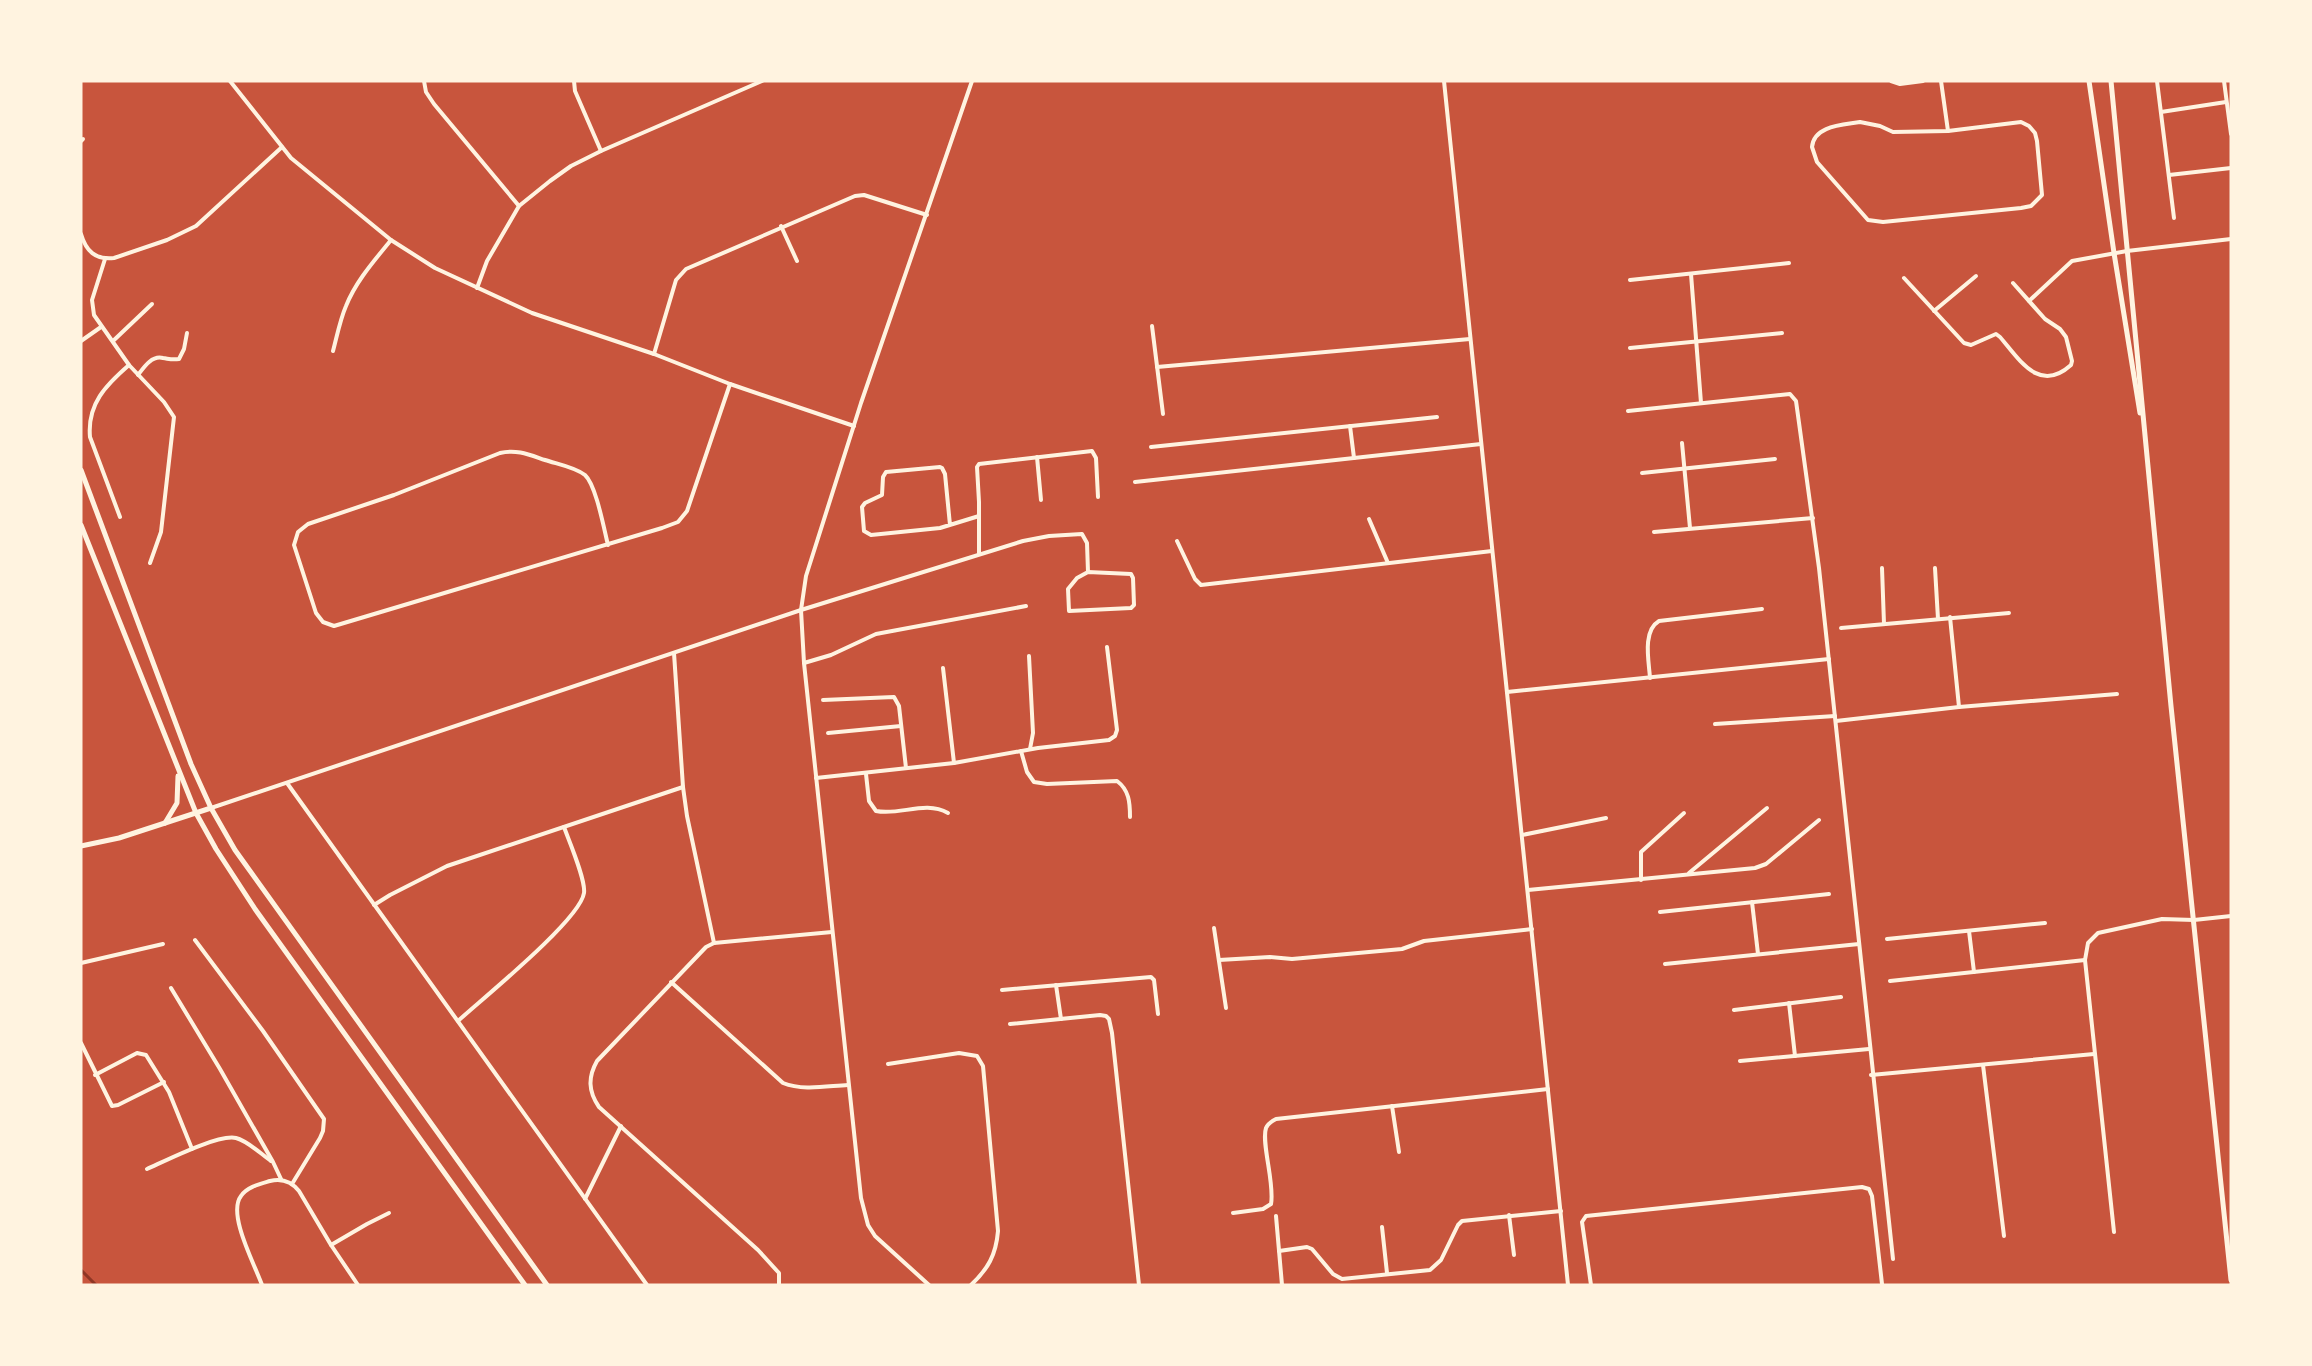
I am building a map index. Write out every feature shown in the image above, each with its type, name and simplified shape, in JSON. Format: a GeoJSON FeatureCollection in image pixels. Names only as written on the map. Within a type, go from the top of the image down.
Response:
{"type":"FeatureCollection","features":[{"type":"Feature","properties":{"kind":"street"},"geometry":{"type":"LineString","coordinates":[[230,81],[282,147],[307,173],[391,240],[435,268],[532,313],[854,426]]}},
{"type":"Feature","properties":{"kind":"street"},"geometry":{"type":"LineString","coordinates":[[424,81],[426,92],[434,104],[519,206]]}},
{"type":"Feature","properties":{"kind":"street"},"geometry":{"type":"LineString","coordinates":[[574,81],[575,91],[601,151]]}},
{"type":"Feature","properties":{"kind":"street"},"geometry":{"type":"LineString","coordinates":[[477,288],[487,261],[519,206],[564,171],[601,151],[762,81]]}},
{"type":"Feature","properties":{"kind":"street"},"geometry":{"type":"LineString","coordinates":[[929,1285],[875,1236],[868,1225],[858,1186],[804,663],[801,610],[806,576],[854,426],[972,81]]}},
{"type":"Feature","properties":{"kind":"street"},"geometry":{"type":"LineString","coordinates":[[1444,81],[1569,1285]]}},
{"type":"Feature","properties":{"kind":"street"},"geometry":{"type":"LineString","coordinates":[[1891,81],[1900,84],[1923,81]]}},
{"type":"Feature","properties":{"kind":"street"},"geometry":{"type":"LineString","coordinates":[[1941,81],[1948,130]]}},
{"type":"Feature","properties":{"kind":"street"},"geometry":{"type":"LineString","coordinates":[[2089,81],[2146,456]]}},
{"type":"Feature","properties":{"kind":"street"},"geometry":{"type":"LineString","coordinates":[[2111,81],[2146,456],[2231,1280]]}},
{"type":"Feature","properties":{"kind":"street"},"geometry":{"type":"LineString","coordinates":[[2157,81],[2174,218]]}},
{"type":"Feature","properties":{"kind":"street"},"geometry":{"type":"LineString","coordinates":[[2224,81],[2231,134]]}},
{"type":"Feature","properties":{"kind":"street"},"geometry":{"type":"LineString","coordinates":[[2161,112],[2226,102]]}},
{"type":"Feature","properties":{"kind":"street"},"geometry":{"type":"LineString","coordinates":[[1860,122],[1880,126],[1893,132],[1948,130],[2010,122],[2021,122],[2029,126],[2035,133],[2037,141],[2042,195],[2038,201],[2031,206],[2020,208],[1883,222],[1868,220],[1817,162],[1812,147],[1816,137],[1828,128],[1860,122]]}},
{"type":"Feature","properties":{"kind":"street"},"geometry":{"type":"LineString","coordinates":[[81,234],[84,245],[91,254],[105,259],[167,240],[196,226],[282,147]]}},
{"type":"Feature","properties":{"kind":"street"},"geometry":{"type":"LineString","coordinates":[[2169,175],[2231,168]]}},
{"type":"Feature","properties":{"kind":"street"},"geometry":{"type":"LineString","coordinates":[[654,354],[676,280],[682,272],[713,256],[859,195],[927,215]]}},
{"type":"Feature","properties":{"kind":"street"},"geometry":{"type":"LineString","coordinates":[[781,226],[797,261]]}},
{"type":"Feature","properties":{"kind":"street"},"geometry":{"type":"LineString","coordinates":[[2029,302],[2069,263],[2127,251],[2231,239]]}},
{"type":"Feature","properties":{"kind":"street"},"geometry":{"type":"LineString","coordinates":[[333,351],[345,307],[352,293],[391,240]]}},
{"type":"Feature","properties":{"kind":"street"},"geometry":{"type":"LineString","coordinates":[[105,259],[92,300],[92,309],[101,327],[129,365],[169,408],[174,422],[160,532],[150,563]]}},
{"type":"Feature","properties":{"kind":"street"},"geometry":{"type":"LineString","coordinates":[[1630,280],[1789,263]]}},
{"type":"Feature","properties":{"kind":"street"},"geometry":{"type":"LineString","coordinates":[[1691,274],[1701,403]]}},
{"type":"Feature","properties":{"kind":"street"},"geometry":{"type":"LineString","coordinates":[[1934,311],[1976,276]]}},
{"type":"Feature","properties":{"kind":"street"},"geometry":{"type":"LineString","coordinates":[[1904,278],[1964,342],[1971,345],[1996,334],[2029,371],[2041,374],[2061,373],[2071,365],[2072,361],[2066,337],[2060,329],[2045,319],[2013,283]]}},
{"type":"Feature","properties":{"kind":"street"},"geometry":{"type":"LineString","coordinates":[[113,341],[152,304]]}},
{"type":"Feature","properties":{"kind":"street"},"geometry":{"type":"LineString","coordinates":[[1152,326],[1163,414]]}},
{"type":"Feature","properties":{"kind":"street"},"geometry":{"type":"LineString","coordinates":[[81,341],[101,327]]}},
{"type":"Feature","properties":{"kind":"street"},"geometry":{"type":"LineString","coordinates":[[137,375],[154,358],[179,359],[183,353],[187,333]]}},
{"type":"Feature","properties":{"kind":"street"},"geometry":{"type":"LineString","coordinates":[[1630,348],[1782,333]]}},
{"type":"Feature","properties":{"kind":"street"},"geometry":{"type":"LineString","coordinates":[[1157,367],[1470,339]]}},
{"type":"Feature","properties":{"kind":"street"},"geometry":{"type":"LineString","coordinates":[[120,517],[90,437],[89,426],[99,395],[129,365]]}},
{"type":"Feature","properties":{"kind":"street"},"geometry":{"type":"LineString","coordinates":[[608,545],[592,487],[585,476],[578,471],[520,452],[500,453],[405,491],[308,524],[298,532],[294,540],[295,551],[313,606],[319,618],[326,624],[334,626],[608,545],[674,524],[683,517],[730,384]]}},
{"type":"Feature","properties":{"kind":"street"},"geometry":{"type":"LineString","coordinates":[[1628,411],[1790,394],[1796,401],[1813,518],[1836,719],[1871,1075],[1893,1259]]}},
{"type":"Feature","properties":{"kind":"street"},"geometry":{"type":"LineString","coordinates":[[1151,447],[1437,417]]}},
{"type":"Feature","properties":{"kind":"street"},"geometry":{"type":"LineString","coordinates":[[1350,426],[1354,458]]}},
{"type":"Feature","properties":{"kind":"street"},"geometry":{"type":"LineString","coordinates":[[1682,443],[1690,528]]}},
{"type":"Feature","properties":{"kind":"street"},"geometry":{"type":"LineString","coordinates":[[1135,482],[1481,444]]}},
{"type":"Feature","properties":{"kind":"street"},"geometry":{"type":"LineString","coordinates":[[979,554],[978,464],[1092,451],[1096,458],[1098,496]]}},
{"type":"Feature","properties":{"kind":"street"},"geometry":{"type":"LineString","coordinates":[[1037,457],[1041,500]]}},
{"type":"Feature","properties":{"kind":"street"},"geometry":{"type":"LineString","coordinates":[[1641,473],[1775,459]]}},
{"type":"Feature","properties":{"kind":"street"},"geometry":{"type":"LineString","coordinates":[[950,525],[945,474],[944,470],[939,467],[886,472],[883,477],[882,495],[865,503],[862,507],[864,531],[871,535],[950,525],[979,516]]}},
{"type":"Feature","properties":{"kind":"street"},"geometry":{"type":"LineString","coordinates":[[81,470],[191,764],[211,808],[235,850],[547,1285]]}},
{"type":"Feature","properties":{"kind":"street"},"geometry":{"type":"LineString","coordinates":[[1654,532],[1813,518]]}},
{"type":"Feature","properties":{"kind":"street"},"geometry":{"type":"LineString","coordinates":[[1369,519],[1388,563]]}},
{"type":"Feature","properties":{"kind":"street"},"geometry":{"type":"LineString","coordinates":[[81,525],[196,813],[216,849],[244,894],[525,1285]]}},
{"type":"Feature","properties":{"kind":"street"},"geometry":{"type":"LineString","coordinates":[[81,846],[164,824],[801,610],[1032,539],[1080,533],[1084,535],[1087,543],[1089,572]]}},
{"type":"Feature","properties":{"kind":"street"},"geometry":{"type":"LineString","coordinates":[[1177,541],[1195,579],[1202,585],[1492,551]]}},
{"type":"Feature","properties":{"kind":"street"},"geometry":{"type":"LineString","coordinates":[[1882,568],[1884,624]]}},
{"type":"Feature","properties":{"kind":"street"},"geometry":{"type":"LineString","coordinates":[[1935,568],[1938,618]]}},
{"type":"Feature","properties":{"kind":"street"},"geometry":{"type":"LineString","coordinates":[[1089,572],[1131,574],[1134,605],[1131,608],[1069,611],[1068,589],[1077,578],[1089,572]]}},
{"type":"Feature","properties":{"kind":"street"},"geometry":{"type":"LineString","coordinates":[[804,663],[831,655],[876,634],[1026,606]]}},
{"type":"Feature","properties":{"kind":"street"},"geometry":{"type":"LineString","coordinates":[[1650,678],[1649,632],[1654,623],[1762,609]]}},
{"type":"Feature","properties":{"kind":"street"},"geometry":{"type":"LineString","coordinates":[[1841,628],[2009,613]]}},
{"type":"Feature","properties":{"kind":"street"},"geometry":{"type":"LineString","coordinates":[[1950,617],[1959,707]]}},
{"type":"Feature","properties":{"kind":"street"},"geometry":{"type":"LineString","coordinates":[[816,778],[954,763],[1030,749],[1102,741],[1115,736],[1117,730],[1107,647]]}},
{"type":"Feature","properties":{"kind":"street"},"geometry":{"type":"LineString","coordinates":[[674,653],[683,787],[691,845],[714,943]]}},
{"type":"Feature","properties":{"kind":"street"},"geometry":{"type":"LineString","coordinates":[[1029,656],[1033,733],[1030,749]]}},
{"type":"Feature","properties":{"kind":"street"},"geometry":{"type":"LineString","coordinates":[[1507,692],[1829,659]]}},
{"type":"Feature","properties":{"kind":"street"},"geometry":{"type":"LineString","coordinates":[[943,668],[954,763]]}},
{"type":"Feature","properties":{"kind":"street"},"geometry":{"type":"LineString","coordinates":[[1715,724],[1836,719],[2117,694]]}},
{"type":"Feature","properties":{"kind":"street"},"geometry":{"type":"LineString","coordinates":[[823,700],[894,697],[898,703],[906,768]]}},
{"type":"Feature","properties":{"kind":"street"},"geometry":{"type":"LineString","coordinates":[[828,733],[901,726]]}},
{"type":"Feature","properties":{"kind":"street"},"geometry":{"type":"LineString","coordinates":[[1021,751],[1027,772],[1034,782],[1047,784],[1117,781],[1128,797],[1130,817]]}},
{"type":"Feature","properties":{"kind":"street"},"geometry":{"type":"LineString","coordinates":[[164,824],[177,803],[178,769]]}},
{"type":"Feature","properties":{"kind":"street"},"geometry":{"type":"LineString","coordinates":[[866,774],[869,801],[876,811],[888,812],[934,807],[948,813]]}},
{"type":"Feature","properties":{"kind":"street"},"geometry":{"type":"LineString","coordinates":[[287,783],[646,1285]]}},
{"type":"Feature","properties":{"kind":"street"},"geometry":{"type":"LineString","coordinates":[[374,905],[438,870],[683,787]]}},
{"type":"Feature","properties":{"kind":"street"},"geometry":{"type":"LineString","coordinates":[[1689,873],[1767,808]]}},
{"type":"Feature","properties":{"kind":"street"},"geometry":{"type":"LineString","coordinates":[[1641,880],[1641,852],[1684,813]]}},
{"type":"Feature","properties":{"kind":"street"},"geometry":{"type":"LineString","coordinates":[[1522,835],[1606,818]]}},
{"type":"Feature","properties":{"kind":"street"},"geometry":{"type":"LineString","coordinates":[[1528,890],[1761,866],[1819,820]]}},
{"type":"Feature","properties":{"kind":"street"},"geometry":{"type":"LineString","coordinates":[[458,1021],[522,964],[578,907],[584,888],[564,827]]}},
{"type":"Feature","properties":{"kind":"street"},"geometry":{"type":"LineString","coordinates":[[1660,912],[1829,894]]}},
{"type":"Feature","properties":{"kind":"street"},"geometry":{"type":"LineString","coordinates":[[1752,902],[1758,954]]}},
{"type":"Feature","properties":{"kind":"street"},"geometry":{"type":"LineString","coordinates":[[2114,1232],[2085,960],[2088,943],[2098,933],[2162,919],[2194,920],[2231,916]]}},
{"type":"Feature","properties":{"kind":"street"},"geometry":{"type":"LineString","coordinates":[[1887,939],[2045,922]]}},
{"type":"Feature","properties":{"kind":"street"},"geometry":{"type":"LineString","coordinates":[[1214,928],[1226,1008]]}},
{"type":"Feature","properties":{"kind":"street"},"geometry":{"type":"LineString","coordinates":[[1219,960],[1270,957],[1292,959],[1402,950],[1424,941],[1532,928]]}},
{"type":"Feature","properties":{"kind":"street"},"geometry":{"type":"LineString","coordinates":[[1970,931],[1974,972]]}},
{"type":"Feature","properties":{"kind":"street"},"geometry":{"type":"LineString","coordinates":[[779,1285],[778,1274],[774,1266],[596,1102],[590,1089],[589,1079],[597,1061],[692,960],[714,943],[832,933]]}},
{"type":"Feature","properties":{"kind":"street"},"geometry":{"type":"LineString","coordinates":[[195,940],[263,1031],[324,1119],[320,1138],[292,1184]]}},
{"type":"Feature","properties":{"kind":"street"},"geometry":{"type":"LineString","coordinates":[[81,963],[163,944]]}},
{"type":"Feature","properties":{"kind":"street"},"geometry":{"type":"LineString","coordinates":[[1665,964],[1859,944]]}},
{"type":"Feature","properties":{"kind":"street"},"geometry":{"type":"LineString","coordinates":[[1890,981],[2085,960]]}},
{"type":"Feature","properties":{"kind":"street"},"geometry":{"type":"LineString","coordinates":[[1002,990],[1151,977],[1154,980],[1158,1014]]}},
{"type":"Feature","properties":{"kind":"street"},"geometry":{"type":"LineString","coordinates":[[671,982],[783,1083],[806,1088],[848,1085]]}},
{"type":"Feature","properties":{"kind":"street"},"geometry":{"type":"LineString","coordinates":[[1056,985],[1060,1019]]}},
{"type":"Feature","properties":{"kind":"street"},"geometry":{"type":"LineString","coordinates":[[171,988],[281,1179],[292,1184],[299,1191],[358,1285]]}},
{"type":"Feature","properties":{"kind":"street"},"geometry":{"type":"LineString","coordinates":[[1734,1010],[1841,997]]}},
{"type":"Feature","properties":{"kind":"street"},"geometry":{"type":"LineString","coordinates":[[1789,1003],[1795,1056]]}},
{"type":"Feature","properties":{"kind":"street"},"geometry":{"type":"LineString","coordinates":[[1010,1024],[1100,1015],[1109,1019],[1139,1285]]}},
{"type":"Feature","properties":{"kind":"street"},"geometry":{"type":"LineString","coordinates":[[81,1043],[108,1102],[114,1106],[164,1082]]}},
{"type":"Feature","properties":{"kind":"street"},"geometry":{"type":"LineString","coordinates":[[1740,1061],[1869,1049]]}},
{"type":"Feature","properties":{"kind":"street"},"geometry":{"type":"LineString","coordinates":[[95,1075],[137,1053],[142,1053],[149,1059],[164,1082],[192,1149]]}},
{"type":"Feature","properties":{"kind":"street"},"geometry":{"type":"LineString","coordinates":[[888,1064],[959,1053],[976,1056],[983,1066],[998,1231],[993,1260],[971,1285]]}},
{"type":"Feature","properties":{"kind":"street"},"geometry":{"type":"LineString","coordinates":[[1871,1075],[2094,1054]]}},
{"type":"Feature","properties":{"kind":"street"},"geometry":{"type":"LineString","coordinates":[[1983,1065],[2004,1236]]}},
{"type":"Feature","properties":{"kind":"street"},"geometry":{"type":"LineString","coordinates":[[1233,1213],[1263,1209],[1271,1204],[1266,1132],[1269,1123],[1276,1119],[1548,1089]]}},
{"type":"Feature","properties":{"kind":"street"},"geometry":{"type":"LineString","coordinates":[[1392,1106],[1399,1152]]}},
{"type":"Feature","properties":{"kind":"street"},"geometry":{"type":"LineString","coordinates":[[585,1199],[621,1126]]}},
{"type":"Feature","properties":{"kind":"street"},"geometry":{"type":"LineString","coordinates":[[147,1169],[192,1149],[233,1137],[273,1162]]}},
{"type":"Feature","properties":{"kind":"street"},"geometry":{"type":"LineString","coordinates":[[262,1285],[237,1218],[236,1204],[246,1190],[281,1179]]}},
{"type":"Feature","properties":{"kind":"street"},"geometry":{"type":"LineString","coordinates":[[1591,1285],[1582,1222],[1586,1216],[1862,1187],[1869,1190],[1872,1196],[1882,1285],[1875,1285]]}},
{"type":"Feature","properties":{"kind":"street"},"geometry":{"type":"LineString","coordinates":[[1279,1251],[1307,1247],[1312,1249],[1333,1274],[1342,1279],[1431,1270],[1441,1260],[1462,1221],[1561,1210]]}},
{"type":"Feature","properties":{"kind":"street"},"geometry":{"type":"LineString","coordinates":[[331,1245],[389,1214]]}},
{"type":"Feature","properties":{"kind":"street"},"geometry":{"type":"LineString","coordinates":[[1509,1215],[1514,1255]]}},
{"type":"Feature","properties":{"kind":"street"},"geometry":{"type":"LineString","coordinates":[[1276,1216],[1282,1285]]}},
{"type":"Feature","properties":{"kind":"street"},"geometry":{"type":"LineString","coordinates":[[1382,1227],[1387,1273]]}},
{"type":"Feature","properties":{"kind":"waterway"},"geometry":{"type":"LineString","coordinates":[[81,1270],[96,1285]]}}]}
